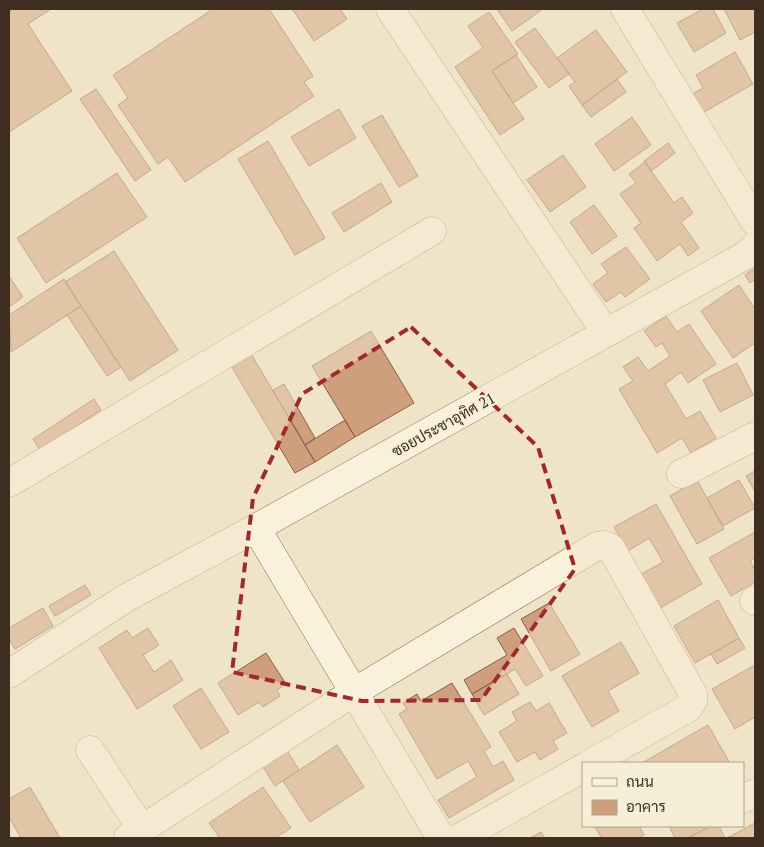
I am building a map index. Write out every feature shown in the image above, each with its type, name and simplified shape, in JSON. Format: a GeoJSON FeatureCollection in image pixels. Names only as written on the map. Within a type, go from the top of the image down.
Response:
{"type":"FeatureCollection","features":[{"type":"Feature","properties":{"kind":"street"},"geometry":{"type":"LineString","coordinates":[[390,9],[606,333]]}},
{"type":"Feature","properties":{"kind":"street"},"geometry":{"type":"LineString","coordinates":[[625,9],[755,222]]}},
{"type":"Feature","properties":{"kind":"street"},"geometry":{"type":"LineString","coordinates":[[9,483],[432,231]]}},
{"type":"Feature","properties":{"kind":"street","name":"ซอยประชาอุทิศ 21"},"geometry":{"type":"LineString","coordinates":[[9,674],[126,598],[256,528],[746,255],[755,246]]}},
{"type":"Feature","properties":{"kind":"street"},"geometry":{"type":"LineString","coordinates":[[680,474],[755,436]]}},
{"type":"Feature","properties":{"kind":"street"},"geometry":{"type":"LineString","coordinates":[[256,528],[440,838]]}},
{"type":"Feature","properties":{"kind":"street"},"geometry":{"type":"LineString","coordinates":[[90,750],[135,834],[354,692],[597,546],[605,545],[611,548],[693,694],[694,701],[688,708],[593,762]]}},
{"type":"Feature","properties":{"kind":"street"},"geometry":{"type":"LineString","coordinates":[[459,838],[582,769]]}},
{"type":"Feature","properties":{"kind":"street"},"geometry":{"type":"LineString","coordinates":[[744,798],[755,792]]}},
{"type":"Feature","properties":{"kind":"highlighted area"},"geometry":{"type":"Polygon","coordinates":[[[411,327],[538,447],[575,569],[481,700],[362,701],[232,672],[253,498],[302,394],[411,327]]]}},
{"type":"Feature","properties":{"kind":"building"},"geometry":{"type":"Polygon","coordinates":[[[9,9],[51,9],[28,24],[72,91],[9,132],[9,9]]]}},
{"type":"Feature","properties":{"kind":"building"},"geometry":{"type":"Polygon","coordinates":[[[213,9],[269,9],[313,76],[304,82],[314,96],[185,182],[168,157],[158,164],[118,105],[128,98],[113,75],[213,9]]]}},
{"type":"Feature","properties":{"kind":"building"},"geometry":{"type":"Polygon","coordinates":[[[340,9],[347,19],[314,41],[293,10],[340,9]]]}},
{"type":"Feature","properties":{"kind":"building"},"geometry":{"type":"Polygon","coordinates":[[[497,9],[543,9],[512,31],[497,9]]]}},
{"type":"Feature","properties":{"kind":"building"},"geometry":{"type":"Polygon","coordinates":[[[703,9],[713,9],[726,33],[694,52],[677,23],[703,9]]]}},
{"type":"Feature","properties":{"kind":"building"},"geometry":{"type":"Polygon","coordinates":[[[724,9],[755,9],[755,32],[740,40],[724,9]]]}},
{"type":"Feature","properties":{"kind":"building"},"geometry":{"type":"Polygon","coordinates":[[[489,12],[518,54],[492,71],[524,119],[500,135],[455,67],[483,48],[468,26],[489,12]]]}},
{"type":"Feature","properties":{"kind":"building"},"geometry":{"type":"Polygon","coordinates":[[[535,28],[569,74],[549,88],[515,42],[535,28]]]}},
{"type":"Feature","properties":{"kind":"building"},"geometry":{"type":"Polygon","coordinates":[[[596,30],[627,72],[582,105],[569,86],[575,82],[557,58],[596,30]]]}},
{"type":"Feature","properties":{"kind":"building"},"geometry":{"type":"Polygon","coordinates":[[[735,52],[753,84],[699,115],[689,96],[703,88],[696,75],[735,52]]]}},
{"type":"Feature","properties":{"kind":"building"},"geometry":{"type":"Polygon","coordinates":[[[516,55],[537,87],[513,103],[492,71],[516,55]]]}},
{"type":"Feature","properties":{"kind":"building"},"geometry":{"type":"Polygon","coordinates":[[[617,79],[626,92],[591,117],[582,105],[617,79]]]}},
{"type":"Feature","properties":{"kind":"building"},"geometry":{"type":"Polygon","coordinates":[[[96,89],[151,170],[135,181],[80,99],[96,89]]]}},
{"type":"Feature","properties":{"kind":"building"},"geometry":{"type":"Polygon","coordinates":[[[339,109],[356,138],[309,166],[291,137],[339,109]]]}},
{"type":"Feature","properties":{"kind":"building"},"geometry":{"type":"Polygon","coordinates":[[[382,115],[418,176],[399,187],[362,126],[382,115]]]}},
{"type":"Feature","properties":{"kind":"building"},"geometry":{"type":"Polygon","coordinates":[[[632,117],[651,145],[614,171],[595,144],[632,117]]]}},
{"type":"Feature","properties":{"kind":"building"},"geometry":{"type":"Polygon","coordinates":[[[268,141],[325,238],[295,255],[238,159],[268,141]]]}},
{"type":"Feature","properties":{"kind":"building"},"geometry":{"type":"Polygon","coordinates":[[[668,143],[675,153],[651,171],[644,161],[668,143]]]}},
{"type":"Feature","properties":{"kind":"building"},"geometry":{"type":"Polygon","coordinates":[[[563,155],[586,187],[550,212],[527,180],[563,155]]]}},
{"type":"Feature","properties":{"kind":"building"},"geometry":{"type":"Polygon","coordinates":[[[645,162],[674,203],[682,197],[693,213],[681,222],[699,248],[688,256],[680,244],[657,261],[634,228],[641,223],[620,194],[636,183],[629,174],[645,162]]]}},
{"type":"Feature","properties":{"kind":"building"},"geometry":{"type":"Polygon","coordinates":[[[117,173],[147,217],[46,283],[17,238],[117,173]]]}},
{"type":"Feature","properties":{"kind":"building"},"geometry":{"type":"Polygon","coordinates":[[[381,183],[392,202],[344,232],[332,213],[381,183]]]}},
{"type":"Feature","properties":{"kind":"building"},"geometry":{"type":"Polygon","coordinates":[[[594,205],[617,236],[592,254],[570,222],[594,205]]]}},
{"type":"Feature","properties":{"kind":"building"},"geometry":{"type":"Polygon","coordinates":[[[626,247],[650,279],[625,297],[621,292],[606,302],[593,284],[608,273],[601,264],[626,247]]]}},
{"type":"Feature","properties":{"kind":"building"},"geometry":{"type":"Polygon","coordinates":[[[114,251],[178,350],[130,381],[65,282],[114,251]]]}},
{"type":"Feature","properties":{"kind":"building"},"geometry":{"type":"Polygon","coordinates":[[[755,268],[755,279],[750,283],[745,275],[755,268]]]}},
{"type":"Feature","properties":{"kind":"building"},"geometry":{"type":"Polygon","coordinates":[[[9,276],[23,297],[9,307],[9,276]]]}},
{"type":"Feature","properties":{"kind":"building"},"geometry":{"type":"Polygon","coordinates":[[[64,279],[81,306],[11,352],[9,315],[64,279]]]}},
{"type":"Feature","properties":{"kind":"building"},"geometry":{"type":"Polygon","coordinates":[[[739,285],[755,309],[755,343],[733,358],[701,311],[739,285]]]}},
{"type":"Feature","properties":{"kind":"building"},"geometry":{"type":"Polygon","coordinates":[[[81,306],[121,367],[107,376],[67,315],[81,306]]]}},
{"type":"Feature","properties":{"kind":"building"},"geometry":{"type":"Polygon","coordinates":[[[666,316],[677,332],[689,324],[716,364],[688,383],[681,372],[665,384],[686,419],[700,411],[716,438],[691,453],[682,438],[657,453],[619,389],[633,381],[623,367],[638,357],[648,371],[670,356],[662,343],[656,347],[644,331],[666,316]]]}},
{"type":"Feature","properties":{"kind":"building"},"geometry":{"type":"Polygon","coordinates":[[[371,331],[414,403],[355,437],[312,366],[371,331]]]}},
{"type":"Feature","properties":{"kind":"building"},"geometry":{"type":"Polygon","coordinates":[[[250,352],[315,462],[295,473],[230,364],[250,352]]]}},
{"type":"Feature","properties":{"kind":"building"},"geometry":{"type":"Polygon","coordinates":[[[737,363],[753,395],[720,412],[703,380],[737,363]]]}},
{"type":"Feature","properties":{"kind":"building"},"geometry":{"type":"Polygon","coordinates":[[[284,384],[315,438],[305,445],[273,390],[284,384]]]}},
{"type":"Feature","properties":{"kind":"building"},"geometry":{"type":"Polygon","coordinates":[[[94,399],[101,410],[40,450],[33,439],[94,399]]]}},
{"type":"Feature","properties":{"kind":"building"},"geometry":{"type":"Polygon","coordinates":[[[345,420],[355,437],[315,462],[305,445],[345,420]]]}},
{"type":"Feature","properties":{"kind":"building"},"geometry":{"type":"Polygon","coordinates":[[[755,471],[755,492],[746,476],[755,471]]]}},
{"type":"Feature","properties":{"kind":"building"},"geometry":{"type":"Polygon","coordinates":[[[697,480],[724,529],[697,544],[670,496],[697,480]]]}},
{"type":"Feature","properties":{"kind":"building"},"geometry":{"type":"Polygon","coordinates":[[[739,480],[755,508],[723,526],[707,498],[739,480]]]}},
{"type":"Feature","properties":{"kind":"building"},"geometry":{"type":"Polygon","coordinates":[[[656,504],[702,584],[655,611],[636,577],[663,562],[649,538],[628,551],[614,527],[656,504]]]}},
{"type":"Feature","properties":{"kind":"building"},"geometry":{"type":"Polygon","coordinates":[[[755,532],[755,558],[750,561],[755,570],[755,582],[731,596],[709,558],[755,532]]]}},
{"type":"Feature","properties":{"kind":"building"},"geometry":{"type":"Polygon","coordinates":[[[85,585],[91,595],[55,616],[49,606],[85,585]]]}},
{"type":"Feature","properties":{"kind":"building"},"geometry":{"type":"Polygon","coordinates":[[[718,600],[739,638],[695,663],[674,626],[718,600]]]}},
{"type":"Feature","properties":{"kind":"building"},"geometry":{"type":"Polygon","coordinates":[[[549,603],[580,654],[551,671],[521,619],[549,603]]]}},
{"type":"Feature","properties":{"kind":"building"},"geometry":{"type":"Polygon","coordinates":[[[43,608],[53,626],[15,649],[9,639],[9,628],[43,608]]]}},
{"type":"Feature","properties":{"kind":"building"},"geometry":{"type":"Polygon","coordinates":[[[148,628],[159,645],[143,655],[154,672],[171,660],[183,680],[137,709],[99,648],[127,630],[132,638],[148,628]]]}},
{"type":"Feature","properties":{"kind":"building"},"geometry":{"type":"Polygon","coordinates":[[[514,628],[543,676],[526,686],[515,669],[472,694],[464,680],[507,655],[497,638],[514,628]]]}},
{"type":"Feature","properties":{"kind":"building"},"geometry":{"type":"Polygon","coordinates":[[[739,638],[745,648],[717,664],[711,654],[739,638]]]}},
{"type":"Feature","properties":{"kind":"building"},"geometry":{"type":"Polygon","coordinates":[[[621,642],[639,673],[608,691],[619,711],[592,727],[562,676],[621,642]]]}},
{"type":"Feature","properties":{"kind":"building"},"geometry":{"type":"Polygon","coordinates":[[[266,653],[286,684],[277,690],[280,696],[263,707],[259,702],[238,715],[218,683],[266,653]]]}},
{"type":"Feature","properties":{"kind":"building"},"geometry":{"type":"Polygon","coordinates":[[[755,665],[755,717],[735,729],[712,689],[755,665]]]}},
{"type":"Feature","properties":{"kind":"building"},"geometry":{"type":"Polygon","coordinates":[[[507,674],[519,694],[484,715],[472,694],[507,674]]]}},
{"type":"Feature","properties":{"kind":"building"},"geometry":{"type":"Polygon","coordinates":[[[452,683],[491,747],[484,751],[493,767],[503,761],[514,780],[449,818],[438,800],[477,777],[468,761],[437,779],[399,714],[407,709],[403,703],[417,694],[421,701],[452,683]]]}},
{"type":"Feature","properties":{"kind":"building"},"geometry":{"type":"Polygon","coordinates":[[[201,688],[229,732],[201,749],[173,706],[201,688]]]}},
{"type":"Feature","properties":{"kind":"building"},"geometry":{"type":"Polygon","coordinates":[[[530,702],[536,711],[549,703],[567,733],[553,741],[558,749],[540,760],[535,752],[517,762],[499,732],[517,721],[512,712],[530,702]]]}},
{"type":"Feature","properties":{"kind":"building"},"geometry":{"type":"Polygon","coordinates":[[[708,725],[729,762],[644,762],[708,725]]]}},
{"type":"Feature","properties":{"kind":"building"},"geometry":{"type":"Polygon","coordinates":[[[337,745],[364,787],[310,822],[283,781],[337,745]]]}},
{"type":"Feature","properties":{"kind":"building"},"geometry":{"type":"Polygon","coordinates":[[[286,749],[299,770],[275,786],[262,765],[286,749]]]}},
{"type":"Feature","properties":{"kind":"building"},"geometry":{"type":"Polygon","coordinates":[[[30,787],[60,838],[21,838],[9,817],[9,799],[30,787]]]}},
{"type":"Feature","properties":{"kind":"building"},"geometry":{"type":"Polygon","coordinates":[[[263,787],[291,828],[275,838],[220,838],[209,823],[263,787]]]}},
{"type":"Feature","properties":{"kind":"building"},"geometry":{"type":"Polygon","coordinates":[[[755,823],[755,838],[727,838],[755,823]]]}},
{"type":"Feature","properties":{"kind":"building"},"geometry":{"type":"Polygon","coordinates":[[[595,827],[640,827],[644,835],[639,838],[602,838],[595,827]]]}},
{"type":"Feature","properties":{"kind":"building"},"geometry":{"type":"Polygon","coordinates":[[[670,827],[704,827],[705,829],[688,838],[675,838],[670,827]]]}},
{"type":"Feature","properties":{"kind":"building"},"geometry":{"type":"Polygon","coordinates":[[[709,827],[720,827],[725,838],[688,838],[709,827]]]}},
{"type":"Feature","properties":{"kind":"building"},"geometry":{"type":"Polygon","coordinates":[[[541,832],[545,838],[530,838],[541,832]]]}}]}
